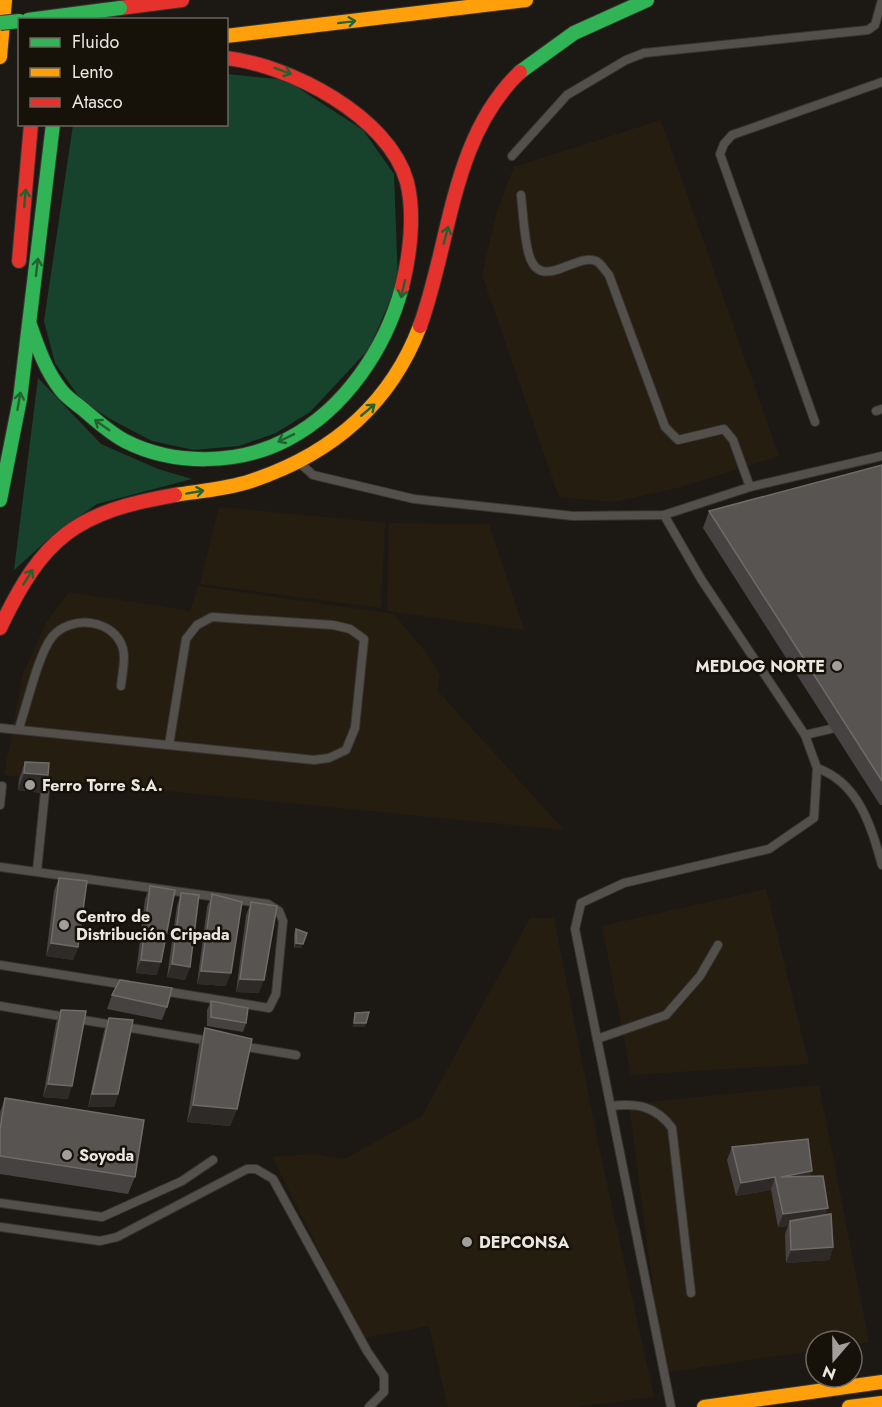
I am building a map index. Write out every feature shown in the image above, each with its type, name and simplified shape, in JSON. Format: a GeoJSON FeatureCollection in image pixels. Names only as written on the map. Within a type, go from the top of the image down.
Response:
{"type":"FeatureCollection","features":[{"type":"Feature","properties":{"kind":"main road"},"geometry":{"type":"LineString","coordinates":[[3,61],[5,0]]}},
{"type":"Feature","properties":{"kind":"main road"},"geometry":{"type":"LineString","coordinates":[[42,18],[44,0]]}},
{"type":"Feature","properties":{"kind":"main road"},"geometry":{"type":"LineString","coordinates":[[65,18],[67,0]]}},
{"type":"Feature","properties":{"kind":"main road"},"geometry":{"type":"LineString","coordinates":[[43,18],[120,8],[139,3],[182,0]]}},
{"type":"Feature","properties":{"kind":"main road"},"geometry":{"type":"LineString","coordinates":[[228,36],[526,0]]}},
{"type":"Feature","properties":{"kind":"main road"},"geometry":{"type":"LineString","coordinates":[[0,628],[33,569],[61,537],[92,517],[150,500],[238,485],[297,462],[336,437],[380,400],[405,360],[426,312],[463,173],[481,124],[508,82],[551,46],[616,11],[647,0]]}},
{"type":"Feature","properties":{"kind":"main road"},"geometry":{"type":"LineString","coordinates":[[0,23],[18,21]]}},
{"type":"Feature","properties":{"kind":"main road"},"geometry":{"type":"LineString","coordinates":[[30,325],[44,365],[62,392],[96,421],[129,443],[177,458],[219,458],[263,449],[306,428],[341,396],[375,354],[402,296],[412,242],[406,180],[380,136],[335,97],[285,70],[228,58]]}},
{"type":"Feature","properties":{"kind":"main road"},"geometry":{"type":"LineString","coordinates":[[17,279],[31,126]]}},
{"type":"Feature","properties":{"kind":"main road"},"geometry":{"type":"LineString","coordinates":[[0,500],[20,399],[53,126]]}},
{"type":"Feature","properties":{"kind":"main road"},"geometry":{"type":"LineString","coordinates":[[0,462],[8,382]]}},
{"type":"Feature","properties":{"kind":"main road"},"geometry":{"type":"LineString","coordinates":[[704,1407],[882,1382]]}},
{"type":"Feature","properties":{"kind":"main road"},"geometry":{"type":"LineString","coordinates":[[849,1407],[882,1403]]}},
{"type":"Feature","properties":{"kind":"lane"},"geometry":{"type":"LineString","coordinates":[[512,156],[567,95],[626,60],[644,53],[868,30],[875,25],[882,0]]}},
{"type":"Feature","properties":{"kind":"lane"},"geometry":{"type":"LineString","coordinates":[[815,422],[720,154],[724,144],[732,135],[882,82]]}},
{"type":"Feature","properties":{"kind":"lane"},"geometry":{"type":"LineString","coordinates":[[521,195],[528,252],[533,263],[541,270],[551,272],[588,260],[596,261],[601,266],[609,275],[664,427],[678,440],[724,429],[733,440],[750,487]]}},
{"type":"Feature","properties":{"kind":"lane"},"geometry":{"type":"LineString","coordinates":[[297,462],[313,475],[414,499],[573,516],[664,515],[750,487],[882,456]]}},
{"type":"Feature","properties":{"kind":"lane"},"geometry":{"type":"LineString","coordinates":[[664,515],[701,579],[805,735],[817,768],[814,818],[769,849],[624,884],[581,903],[575,929],[671,1407]]}},
{"type":"Feature","properties":{"kind":"lane"},"geometry":{"type":"LineString","coordinates":[[0,728],[19,728],[169,745],[314,760],[329,758],[345,750],[356,728],[363,639],[350,629],[333,625],[212,617],[197,626],[186,639],[169,745]]}},
{"type":"Feature","properties":{"kind":"lane"},"geometry":{"type":"LineString","coordinates":[[19,728],[52,636],[77,622],[102,624],[117,635],[124,650],[121,686]]}},
{"type":"Feature","properties":{"kind":"lane"},"geometry":{"type":"LineString","coordinates":[[805,735],[849,725]]}},
{"type":"Feature","properties":{"kind":"lane"},"geometry":{"type":"LineString","coordinates":[[817,768],[833,774],[858,801],[882,865]]}},
{"type":"Feature","properties":{"kind":"lane"},"geometry":{"type":"LineString","coordinates":[[37,871],[46,781]]}},
{"type":"Feature","properties":{"kind":"lane"},"geometry":{"type":"LineString","coordinates":[[0,805],[2,786]]}},
{"type":"Feature","properties":{"kind":"lane"},"geometry":{"type":"LineString","coordinates":[[0,867],[268,904],[279,911],[283,921],[276,994],[268,1008],[148,988]]}},
{"type":"Feature","properties":{"kind":"lane"},"geometry":{"type":"LineString","coordinates":[[597,1039],[666,1015],[700,976],[718,945]]}},
{"type":"Feature","properties":{"kind":"lane"},"geometry":{"type":"LineString","coordinates":[[0,964],[136,986]]}},
{"type":"Feature","properties":{"kind":"lane"},"geometry":{"type":"LineString","coordinates":[[0,1006],[213,1041]]}},
{"type":"Feature","properties":{"kind":"lane"},"geometry":{"type":"LineString","coordinates":[[236,1045],[296,1055]]}},
{"type":"Feature","properties":{"kind":"lane"},"geometry":{"type":"LineString","coordinates":[[611,1106],[629,1104],[647,1107],[662,1115],[672,1128],[691,1293]]}},
{"type":"Feature","properties":{"kind":"lane"},"geometry":{"type":"LineString","coordinates":[[0,1203],[102,1217],[182,1182],[213,1160]]}},
{"type":"Feature","properties":{"kind":"lane"},"geometry":{"type":"LineString","coordinates":[[0,1227],[100,1241],[117,1237],[247,1169],[264,1172],[273,1179],[367,1351],[384,1376],[384,1392],[369,1407]]}},
{"type":"Feature","properties":{"kind":"shaded area"},"geometry":{"type":"Polygon","coordinates":[[[661,120],[779,456],[681,487],[614,502],[559,497],[482,275],[497,211],[514,167],[661,120]]]}},
{"type":"Feature","properties":{"kind":"shaded area"},"geometry":{"type":"Polygon","coordinates":[[[219,507],[385,523],[381,608],[200,584],[219,507]]]}},
{"type":"Feature","properties":{"kind":"shaded area"},"geometry":{"type":"Polygon","coordinates":[[[389,523],[489,524],[524,630],[387,611],[389,523]]]}},
{"type":"Feature","properties":{"kind":"shaded area"},"geometry":{"type":"Polygon","coordinates":[[[198,586],[394,614],[427,654],[440,675],[437,690],[564,830],[4,775],[23,674],[46,623],[69,592],[190,611],[198,586]]]}},
{"type":"Feature","properties":{"kind":"shaded area"},"geometry":{"type":"Polygon","coordinates":[[[766,889],[809,1064],[631,1075],[602,926],[766,889]]]}},
{"type":"Feature","properties":{"kind":"shaded area","name":"DEPCONSA"},"geometry":{"type":"Polygon","coordinates":[[[530,918],[554,918],[598,1143],[654,1397],[577,1407],[448,1407],[429,1326],[363,1338],[272,1157],[314,1154],[345,1159],[422,1116],[530,918]]]}},
{"type":"Feature","properties":{"kind":"shaded area"},"geometry":{"type":"Polygon","coordinates":[[[819,1085],[869,1342],[864,1343],[864,1329],[804,1329],[804,1352],[664,1373],[629,1104],[819,1085]]]}},
{"type":"Feature","properties":{"kind":"green space"},"geometry":{"type":"Polygon","coordinates":[[[228,74],[286,80],[363,130],[394,174],[398,282],[369,349],[310,412],[276,433],[239,446],[194,450],[152,441],[82,401],[55,363],[44,321],[73,126],[228,126],[228,74]]]}},
{"type":"Feature","properties":{"kind":"green space"},"geometry":{"type":"Polygon","coordinates":[[[38,378],[101,444],[158,469],[192,479],[97,504],[53,535],[14,570],[38,378]]]}},
{"type":"Feature","properties":{"kind":"building","name":"MEDLOG NORTE"},"geometry":{"type":"Polygon","coordinates":[[[882,465],[882,781],[709,511],[882,465]]]}},
{"type":"Feature","properties":{"kind":"building"},"geometry":{"type":"Polygon","coordinates":[[[25,762],[49,763],[48,775],[24,773],[25,762]]]}},
{"type":"Feature","properties":{"kind":"building","name":"Centro de Distribución Cripada"},"geometry":{"type":"Polygon","coordinates":[[[59,878],[87,881],[78,947],[51,943],[59,878]]]}},
{"type":"Feature","properties":{"kind":"building"},"geometry":{"type":"Polygon","coordinates":[[[150,886],[175,890],[161,962],[141,960],[150,886]]]}},
{"type":"Feature","properties":{"kind":"building"},"geometry":{"type":"Polygon","coordinates":[[[181,893],[199,895],[190,967],[172,964],[181,893]]]}},
{"type":"Feature","properties":{"kind":"building"},"geometry":{"type":"Polygon","coordinates":[[[212,894],[242,902],[231,973],[201,971],[212,894]]]}},
{"type":"Feature","properties":{"kind":"building"},"geometry":{"type":"Polygon","coordinates":[[[251,902],[277,906],[264,980],[240,979],[251,902]]]}},
{"type":"Feature","properties":{"kind":"building"},"geometry":{"type":"Polygon","coordinates":[[[296,929],[307,933],[303,944],[296,943],[296,929]]]}},
{"type":"Feature","properties":{"kind":"building"},"geometry":{"type":"Polygon","coordinates":[[[120,980],[172,988],[167,1007],[112,995],[120,980]]]}},
{"type":"Feature","properties":{"kind":"building"},"geometry":{"type":"Polygon","coordinates":[[[211,1001],[248,1008],[246,1023],[211,1017],[211,1001]]]}},
{"type":"Feature","properties":{"kind":"building"},"geometry":{"type":"Polygon","coordinates":[[[61,1010],[86,1011],[72,1086],[48,1084],[61,1010]]]}},
{"type":"Feature","properties":{"kind":"building"},"geometry":{"type":"Polygon","coordinates":[[[369,1012],[366,1023],[354,1023],[355,1013],[369,1012]]]}},
{"type":"Feature","properties":{"kind":"building"},"geometry":{"type":"Polygon","coordinates":[[[109,1018],[133,1020],[118,1094],[92,1094],[109,1018]]]}},
{"type":"Feature","properties":{"kind":"building"},"geometry":{"type":"Polygon","coordinates":[[[205,1028],[252,1039],[237,1109],[193,1105],[205,1028]]]}},
{"type":"Feature","properties":{"kind":"building","name":"Soyoda"},"geometry":{"type":"Polygon","coordinates":[[[5,1098],[144,1120],[135,1177],[0,1156],[0,1130],[5,1098]]]}},
{"type":"Feature","properties":{"kind":"building"},"geometry":{"type":"Polygon","coordinates":[[[808,1139],[812,1171],[781,1177],[823,1176],[828,1208],[783,1214],[775,1177],[741,1183],[732,1147],[808,1139]]]}},
{"type":"Feature","properties":{"kind":"building"},"geometry":{"type":"Polygon","coordinates":[[[831,1214],[833,1247],[791,1250],[790,1221],[831,1214]]]}},
{"type":"Feature","properties":{"kind":"traffic: fast"},"geometry":{"type":"LineString","coordinates":[[520,72],[574,33],[647,0]]}},
{"type":"Feature","properties":{"kind":"traffic: fast"},"geometry":{"type":"LineString","coordinates":[[43,18],[120,8]]}},
{"type":"Feature","properties":{"kind":"traffic: fast"},"geometry":{"type":"LineString","coordinates":[[0,23],[18,21]]}},
{"type":"Feature","properties":{"kind":"traffic: fast"},"geometry":{"type":"LineString","coordinates":[[0,500],[20,399],[53,126]]}},
{"type":"Feature","properties":{"kind":"traffic: fast"},"geometry":{"type":"LineString","coordinates":[[30,325],[39,351],[61,390],[114,434],[144,449],[164,455],[206,459],[228,458],[269,448],[309,426],[328,411],[345,394],[374,354],[395,310],[402,287]]}},
{"type":"Feature","properties":{"kind":"traffic: slow"},"geometry":{"type":"LineString","coordinates":[[0,57],[5,0]]}},
{"type":"Feature","properties":{"kind":"traffic: slow"},"geometry":{"type":"LineString","coordinates":[[228,36],[526,0]]}},
{"type":"Feature","properties":{"kind":"traffic: slow"},"geometry":{"type":"LineString","coordinates":[[175,495],[223,488],[251,481],[280,470],[332,441],[375,403],[392,380],[420,326]]}},
{"type":"Feature","properties":{"kind":"traffic: slow"},"geometry":{"type":"LineString","coordinates":[[704,1407],[882,1382]]}},
{"type":"Feature","properties":{"kind":"traffic: slow"},"geometry":{"type":"LineString","coordinates":[[849,1407],[882,1403]]}},
{"type":"Feature","properties":{"kind":"traffic: jam"},"geometry":{"type":"LineString","coordinates":[[120,8],[182,0]]}},
{"type":"Feature","properties":{"kind":"traffic: jam"},"geometry":{"type":"LineString","coordinates":[[228,58],[278,71],[333,98],[380,136],[397,158],[407,182],[411,207],[407,262],[402,287]]}},
{"type":"Feature","properties":{"kind":"traffic: jam"},"geometry":{"type":"LineString","coordinates":[[420,326],[466,159],[497,98],[520,72]]}},
{"type":"Feature","properties":{"kind":"traffic: jam"},"geometry":{"type":"LineString","coordinates":[[19,261],[31,126]]}},
{"type":"Feature","properties":{"kind":"traffic: jam"},"geometry":{"type":"LineString","coordinates":[[0,628],[32,571],[48,550],[66,534],[87,521],[112,510],[175,495]]}},
{"type":"Feature","properties":{"kind":"place","name":"MEDLOG NORTE"},"geometry":{"type":"Point","coordinates":[837,666]}},
{"type":"Feature","properties":{"kind":"place","name":"Ferro Torre S.A."},"geometry":{"type":"Point","coordinates":[30,785]}},
{"type":"Feature","properties":{"kind":"place","name":"Centro de Distribución Cripada"},"geometry":{"type":"Point","coordinates":[64,925]}},
{"type":"Feature","properties":{"kind":"place","name":"Soyoda"},"geometry":{"type":"Point","coordinates":[67,1155]}},
{"type":"Feature","properties":{"kind":"place","name":"DEPCONSA"},"geometry":{"type":"Point","coordinates":[467,1242]}}]}
